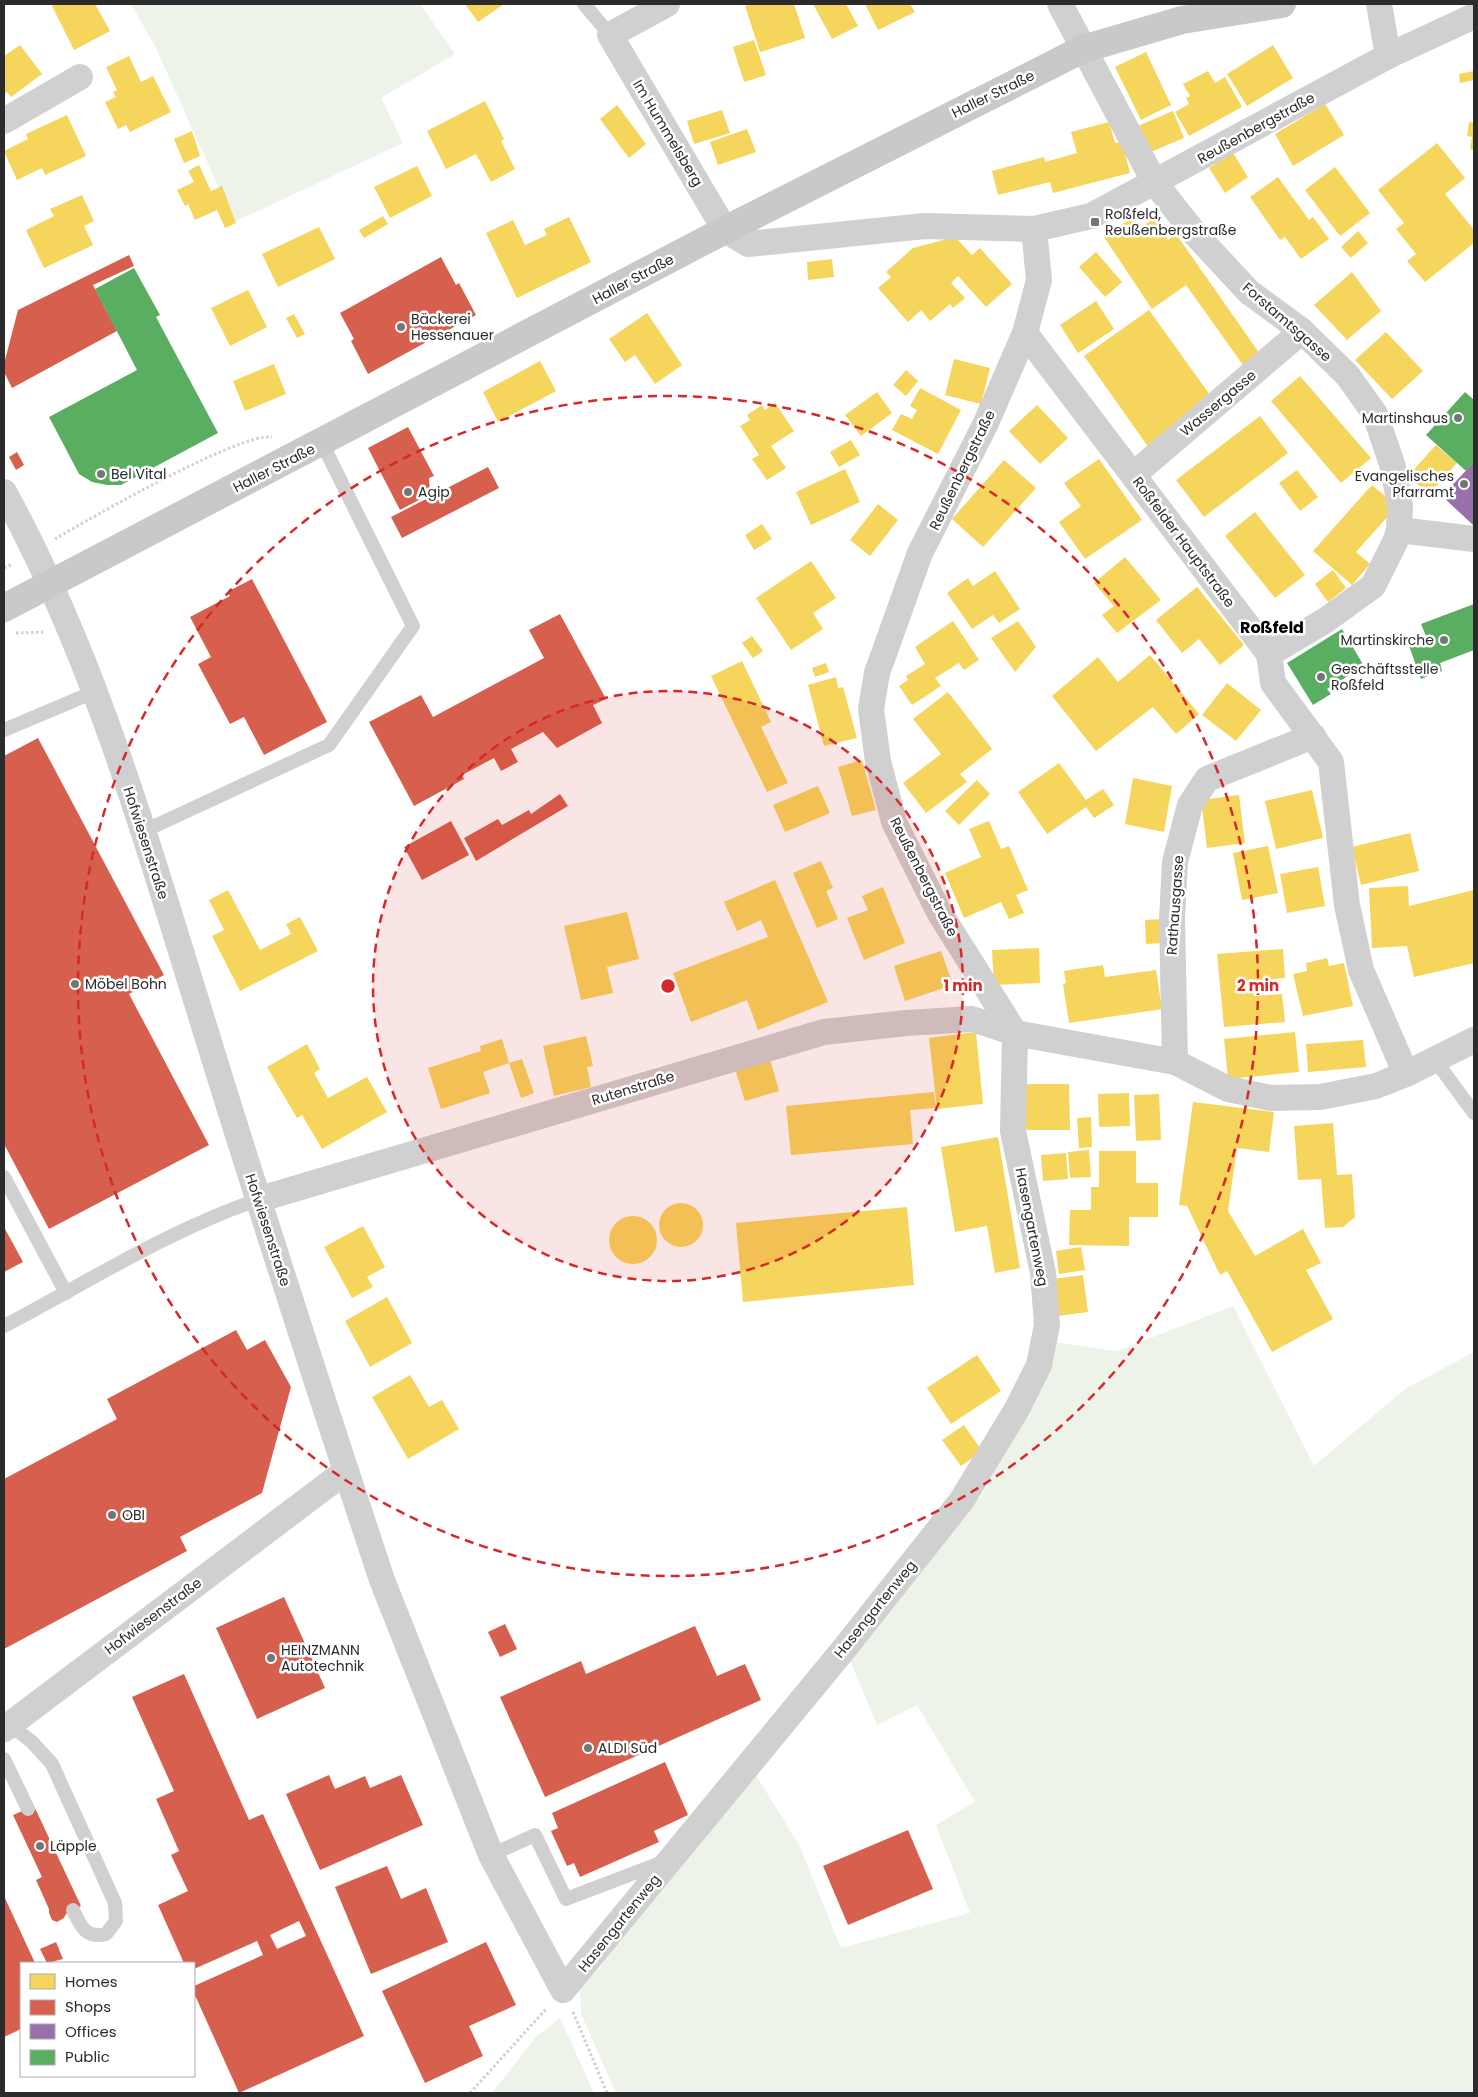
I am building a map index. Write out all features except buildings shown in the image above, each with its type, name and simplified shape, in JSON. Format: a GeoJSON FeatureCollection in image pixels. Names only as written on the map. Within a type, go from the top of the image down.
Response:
{"type":"FeatureCollection","features":[{"type":"Feature","properties":{"kind":"main road","name":"Haller Straße"},"geometry":{"type":"LineString","coordinates":[[9,621],[50,583],[322,443],[725,230],[1084,49],[1182,20],[1282,4]]}},
{"type":"Feature","properties":{"kind":"street"},"geometry":{"type":"LineString","coordinates":[[610,35],[666,4]]}},
{"type":"Feature","properties":{"kind":"street","name":"Forstamtsgasse"},"geometry":{"type":"LineString","coordinates":[[1060,4],[1155,184],[1196,235],[1249,292],[1302,332],[1348,376],[1375,414],[1394,467],[1400,506],[1399,530],[1373,586],[1326,620],[1269,654]]}},
{"type":"Feature","properties":{"kind":"street"},"geometry":{"type":"LineString","coordinates":[[1380,4],[1388,56]]}},
{"type":"Feature","properties":{"kind":"street","name":"Reußenbergstraße"},"geometry":{"type":"LineString","coordinates":[[725,230],[748,244],[925,226],[1034,229],[1091,216],[1155,184],[1388,56],[1474,16]]}},
{"type":"Feature","properties":{"kind":"street","name":"Im Hummelsberg"},"geometry":{"type":"LineString","coordinates":[[610,35],[725,230]]}},
{"type":"Feature","properties":{"kind":"street"},"geometry":{"type":"LineString","coordinates":[[4,121],[80,77]]}},
{"type":"Feature","properties":{"kind":"street","name":"Reußenbergstraße"},"geometry":{"type":"LineString","coordinates":[[1015,1033],[939,912],[894,822],[878,761],[871,709],[877,673],[920,553],[986,423],[1026,333],[1039,280],[1034,229]]}},
{"type":"Feature","properties":{"kind":"street","name":"Wassergasse"},"geometry":{"type":"LineString","coordinates":[[1133,475],[1302,332]]}},
{"type":"Feature","properties":{"kind":"street","name":"Roßfelder Hauptstraße"},"geometry":{"type":"LineString","coordinates":[[1026,333],[1269,654],[1273,683],[1331,762],[1347,905],[1361,970],[1406,1074]]}},
{"type":"Feature","properties":{"kind":"street","name":"Hofwiesenstraße"},"geometry":{"type":"LineString","coordinates":[[4,492],[36,550],[67,621],[144,831],[257,1200],[346,1471],[7,1727]]}},
{"type":"Feature","properties":{"kind":"street"},"geometry":{"type":"LineString","coordinates":[[1399,530],[1474,539]]}},
{"type":"Feature","properties":{"kind":"street","name":"Rathausgasse"},"geometry":{"type":"LineString","coordinates":[[1175,1062],[1172,919],[1175,862],[1190,805],[1207,779],[1313,736]]}},
{"type":"Feature","properties":{"kind":"street","name":"Rutenstraße"},"geometry":{"type":"LineString","coordinates":[[257,1200],[824,1032],[906,1023],[972,1019],[1015,1033]]}},
{"type":"Feature","properties":{"kind":"street"},"geometry":{"type":"LineString","coordinates":[[1015,1033],[1175,1062],[1228,1089],[1271,1098],[1320,1097],[1376,1086],[1406,1074],[1474,1040]]}},
{"type":"Feature","properties":{"kind":"street","name":"Hasengartenweg"},"geometry":{"type":"LineString","coordinates":[[563,1990],[844,1649],[962,1500],[1017,1409],[1039,1366],[1047,1325],[1045,1290],[1014,1131],[1015,1033]]}},
{"type":"Feature","properties":{"kind":"street"},"geometry":{"type":"LineString","coordinates":[[346,1471],[382,1580],[491,1855],[563,1990]]}},
{"type":"Feature","properties":{"kind":"lane","name":"Im Hummelsberg"},"geometry":{"type":"LineString","coordinates":[[584,4],[610,35]]}},
{"type":"Feature","properties":{"kind":"lane"},"geometry":{"type":"LineString","coordinates":[[144,831],[329,745],[413,626],[322,443]]}},
{"type":"Feature","properties":{"kind":"lane"},"geometry":{"type":"LineString","coordinates":[[4,730],[94,692]]}},
{"type":"Feature","properties":{"kind":"lane"},"geometry":{"type":"LineString","coordinates":[[1435,1060],[1474,1114]]}},
{"type":"Feature","properties":{"kind":"lane"},"geometry":{"type":"LineString","coordinates":[[4,1177],[66,1293]]}},
{"type":"Feature","properties":{"kind":"lane"},"geometry":{"type":"LineString","coordinates":[[4,1326],[149,1246],[215,1214],[257,1200]]}},
{"type":"Feature","properties":{"kind":"lane"},"geometry":{"type":"LineString","coordinates":[[7,1727],[32,1742],[52,1764],[115,1903],[116,1920],[106,1934],[97,1936],[88,1934],[81,1928],[73,1910]]}},
{"type":"Feature","properties":{"kind":"lane"},"geometry":{"type":"LineString","coordinates":[[4,1759],[28,1808]]}},
{"type":"Feature","properties":{"kind":"lane"},"geometry":{"type":"LineString","coordinates":[[491,1855],[535,1834],[566,1899],[671,1859]]}},
{"type":"Feature","properties":{"kind":"path"},"geometry":{"type":"LineString","coordinates":[[4,568],[87,520],[226,449],[265,436],[274,437]]}},
{"type":"Feature","properties":{"kind":"path"},"geometry":{"type":"LineString","coordinates":[[9,621],[41,634],[67,621]]}},
{"type":"Feature","properties":{"kind":"path"},"geometry":{"type":"LineString","coordinates":[[470,2093],[563,1990],[607,2093]]}},
{"type":"Feature","properties":{"kind":"shaded area"},"geometry":{"type":"Polygon","coordinates":[[[131,4],[420,4],[455,54],[381,98],[403,143],[234,222],[156,48],[131,4]]]}},
{"type":"Feature","properties":{"kind":"shaded area"},"geometry":{"type":"Polygon","coordinates":[[[1233,1306],[1314,1466],[1405,1389],[1474,1352],[1474,2093],[616,2093],[581,2014],[580,1986],[754,1772],[799,1845],[841,1948],[970,1913],[936,1825],[975,1802],[917,1705],[877,1725],[849,1658],[981,1496],[1035,1401],[1052,1342],[1117,1351],[1233,1306]]]}},
{"type":"Feature","properties":{"kind":"shaded area"},"geometry":{"type":"Polygon","coordinates":[[[560,2018],[594,2093],[492,2093],[536,2037],[560,2018]]]}},
{"type":"Feature","properties":{"kind":"place","name":"Roßfeld, Reußenbergstraße"},"geometry":{"type":"Point","coordinates":[1095,222]}},
{"type":"Feature","properties":{"kind":"place","name":"Bäckerei Hessenauer"},"geometry":{"type":"Point","coordinates":[401,327]}},
{"type":"Feature","properties":{"kind":"place","name":"Martinshaus"},"geometry":{"type":"Point","coordinates":[1458,418]}},
{"type":"Feature","properties":{"kind":"place","name":"Bel Vital"},"geometry":{"type":"Point","coordinates":[101,474]}},
{"type":"Feature","properties":{"kind":"place","name":"Evangelisches Pfarramt"},"geometry":{"type":"Point","coordinates":[1464,484]}},
{"type":"Feature","properties":{"kind":"place","name":"Agip"},"geometry":{"type":"Point","coordinates":[408,492]}},
{"type":"Feature","properties":{"kind":"place","name":"Martinskirche"},"geometry":{"type":"Point","coordinates":[1444,640]}},
{"type":"Feature","properties":{"kind":"place","name":"Geschäftsstelle Roßfeld"},"geometry":{"type":"Point","coordinates":[1321,677]}},
{"type":"Feature","properties":{"kind":"place","name":"Möbel Bohn"},"geometry":{"type":"Point","coordinates":[75,984]}},
{"type":"Feature","properties":{"kind":"place","name":"OBI"},"geometry":{"type":"Point","coordinates":[112,1515]}},
{"type":"Feature","properties":{"kind":"place","name":"HEINZMANN Autotechnik"},"geometry":{"type":"Point","coordinates":[271,1658]}},
{"type":"Feature","properties":{"kind":"place","name":"ALDI Süd"},"geometry":{"type":"Point","coordinates":[588,1748]}},
{"type":"Feature","properties":{"kind":"place","name":"Läpple"},"geometry":{"type":"Point","coordinates":[40,1846]}},
{"type":"Feature","properties":{"kind":"district","name":"Roßfeld"},"geometry":{"type":"Point","coordinates":[1272,627]}}]}
